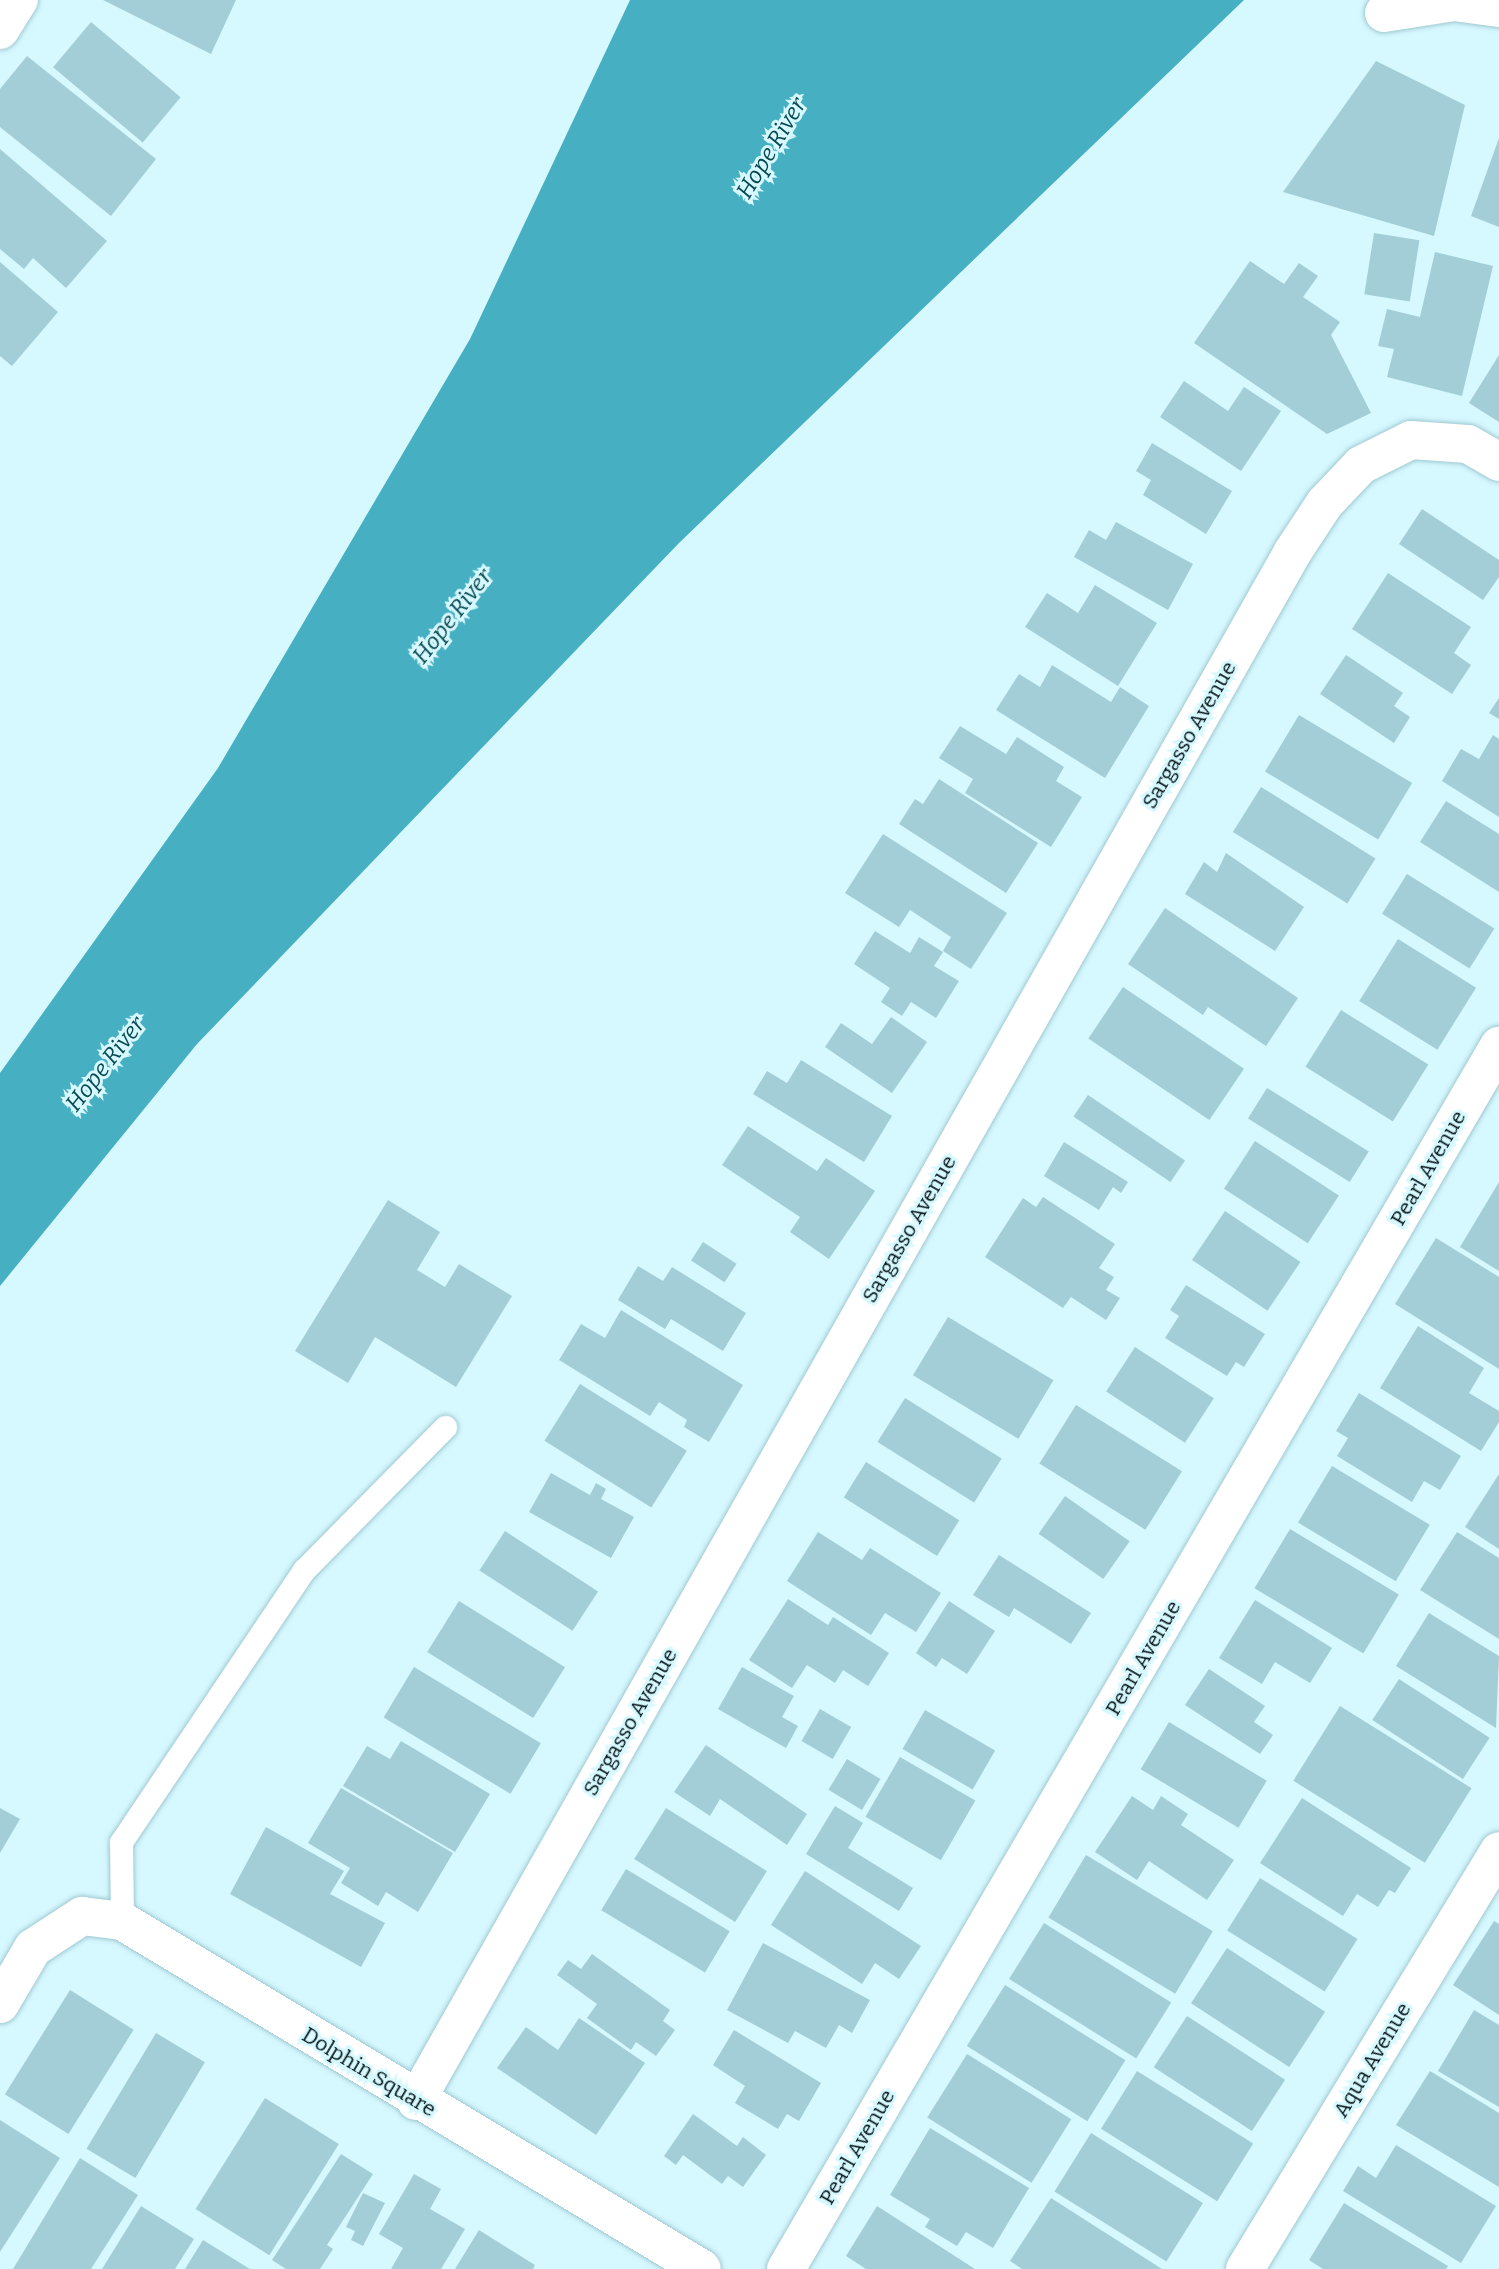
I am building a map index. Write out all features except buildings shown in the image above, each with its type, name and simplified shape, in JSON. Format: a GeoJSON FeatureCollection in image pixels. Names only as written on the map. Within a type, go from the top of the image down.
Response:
{"type":"FeatureCollection","features":[{"type":"Feature","properties":{"kind":"street"},"geometry":{"type":"LineString","coordinates":[[0,30],[19,0]]}},
{"type":"Feature","properties":{"kind":"street"},"geometry":{"type":"LineString","coordinates":[[1384,13],[1454,2],[1499,8]]}},
{"type":"Feature","properties":{"kind":"street","name":"Sargasso Avenue"},"geometry":{"type":"LineString","coordinates":[[416,2101],[1292,553],[1325,503],[1361,465],[1411,440],[1483,453]]}},
{"type":"Feature","properties":{"kind":"street","name":"Pearl Avenue"},"geometry":{"type":"LineString","coordinates":[[786,2269],[1499,1046]]}},
{"type":"Feature","properties":{"kind":"street","name":"Aqua Avenue"},"geometry":{"type":"LineString","coordinates":[[1245,2269],[1499,1851]]}},
{"type":"Feature","properties":{"kind":"street","name":"Dolphin Square"},"geometry":{"type":"LineString","coordinates":[[0,2004],[33,1948],[82,1916],[122,1921],[416,2101],[702,2269]]}},
{"type":"Feature","properties":{"kind":"lane"},"geometry":{"type":"LineString","coordinates":[[122,1921],[121,1842],[304,1570],[444,1427]]}},
{"type":"Feature","properties":{"kind":"water","name":"Hope River"},"geometry":{"type":"Polygon","coordinates":[[[630,0],[1244,0],[679,543],[197,1044],[0,1286],[0,1073],[218,768],[470,339],[630,0]]]}}]}
